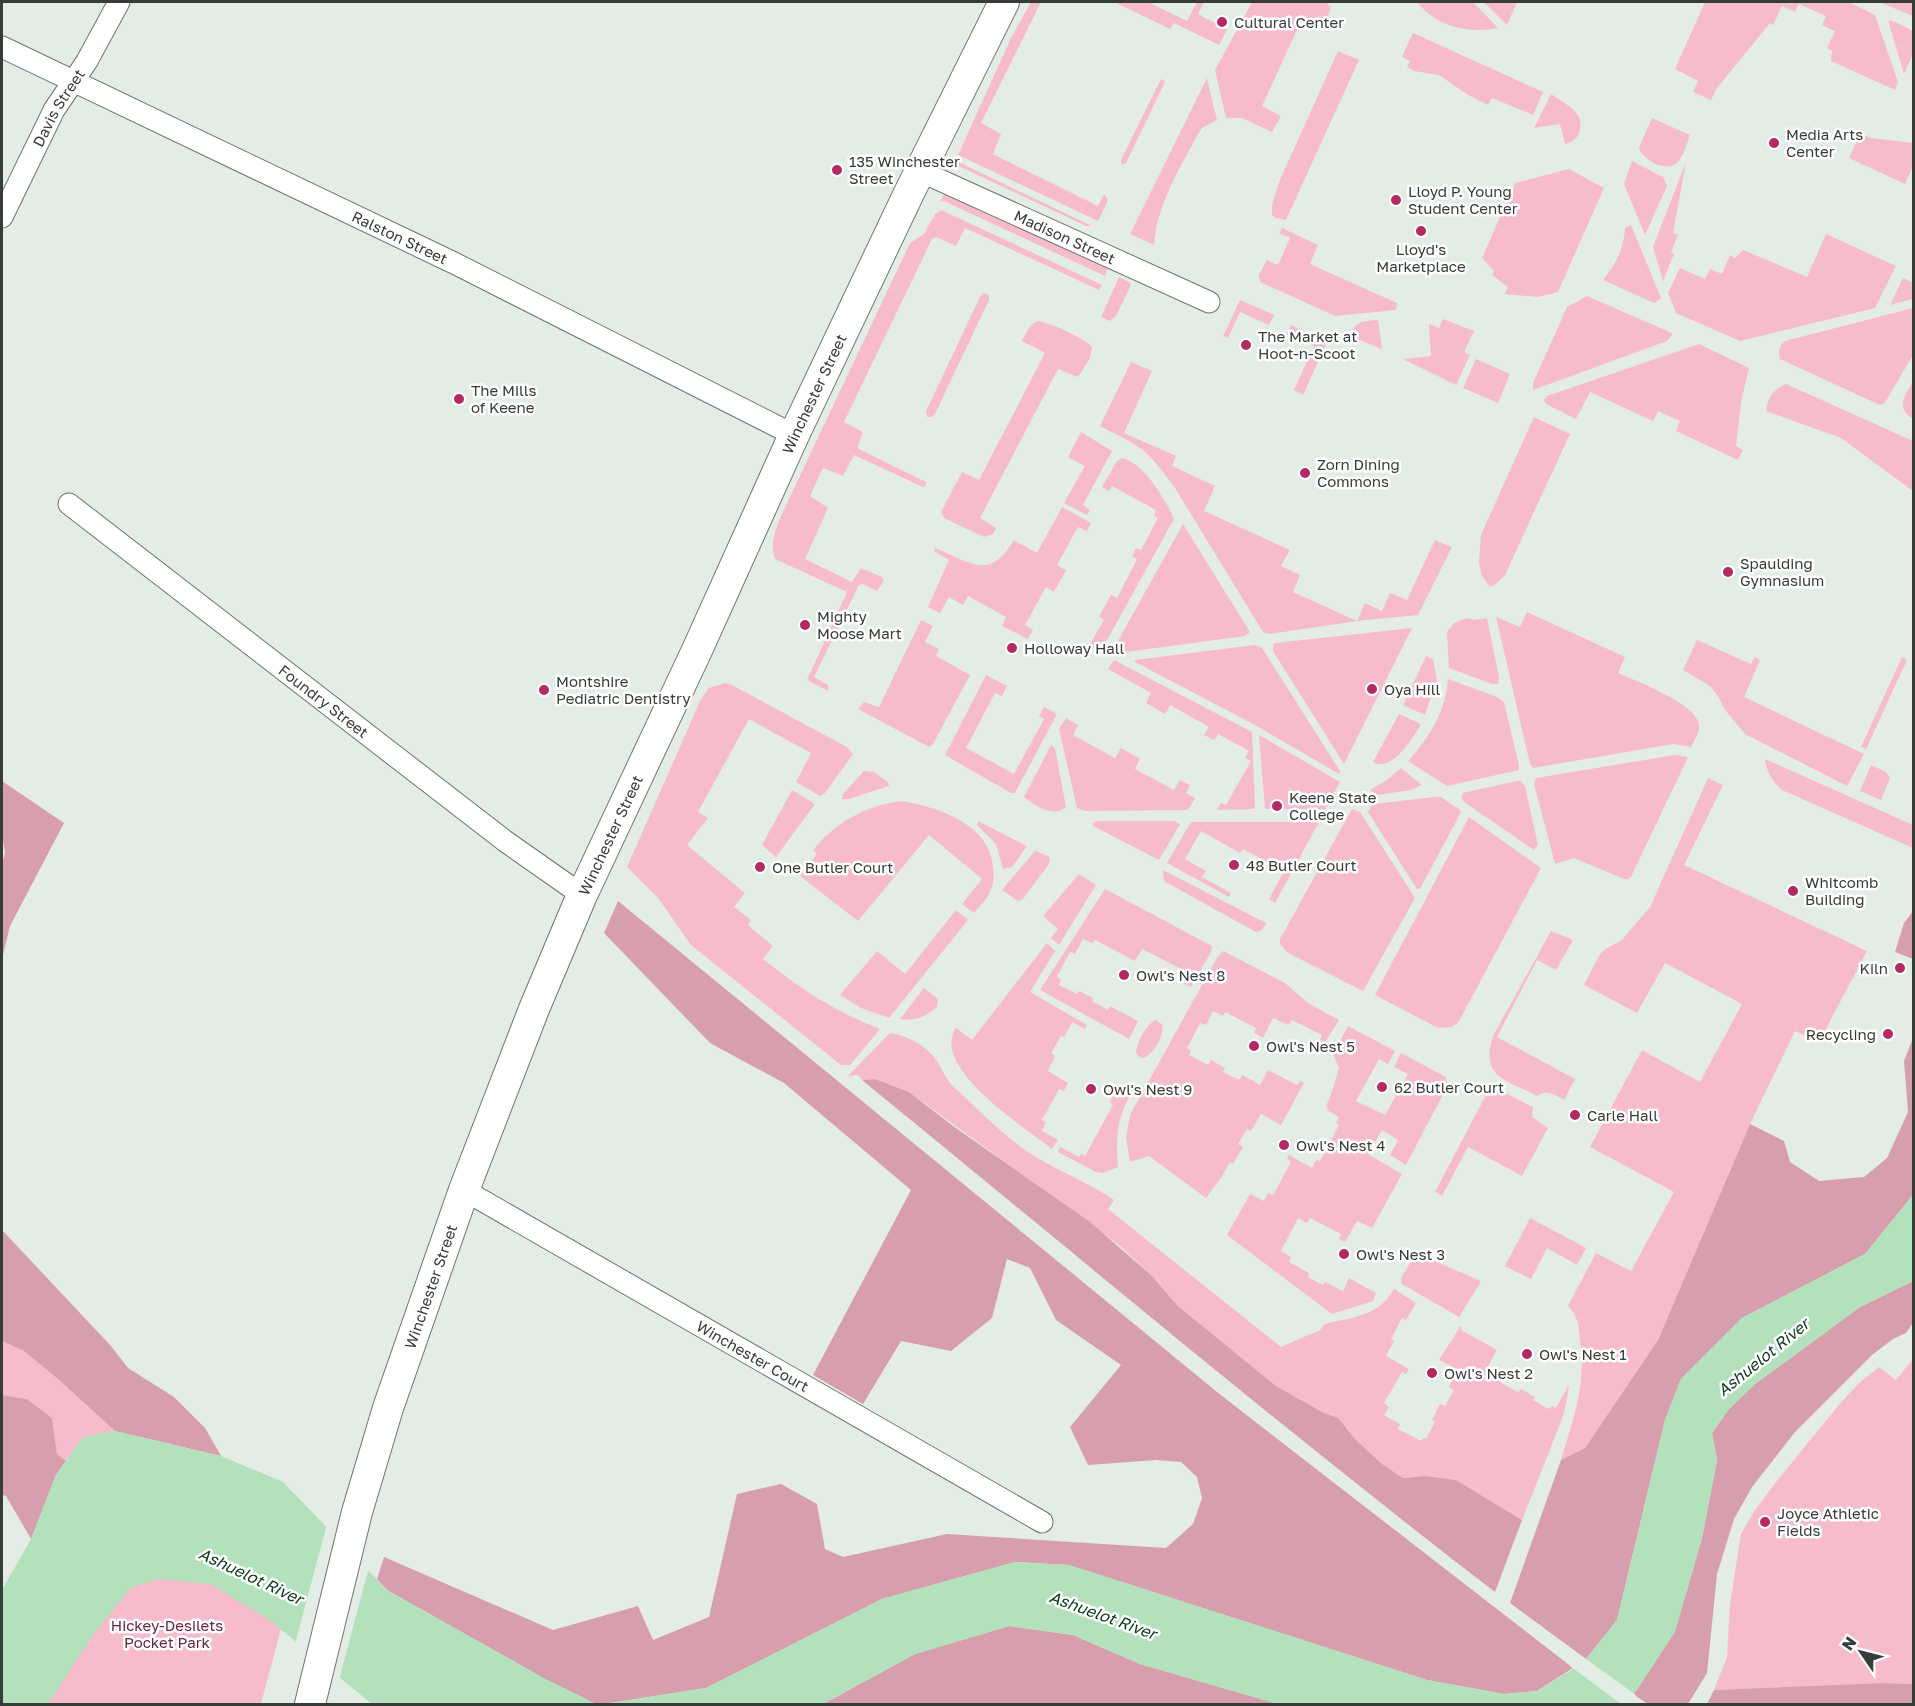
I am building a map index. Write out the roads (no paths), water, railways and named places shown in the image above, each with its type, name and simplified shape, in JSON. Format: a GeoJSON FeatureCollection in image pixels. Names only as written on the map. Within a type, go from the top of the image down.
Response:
{"type":"FeatureCollection","features":[{"type":"Feature","properties":{"kind":"street","name":"Davis Street"},"geometry":{"type":"LineString","coordinates":[[2,217],[54,110],[87,61],[119,2]]}},
{"type":"Feature","properties":{"kind":"street","name":"Winchester Street"},"geometry":{"type":"LineString","coordinates":[[310,1700],[357,1512],[412,1337],[464,1190],[521,1041],[582,895],[698,648],[794,435],[920,171],[1004,2]]}},
{"type":"Feature","properties":{"kind":"street","name":"Ralston Street"},"geometry":{"type":"LineString","coordinates":[[2,46],[454,263],[794,435]]}},
{"type":"Feature","properties":{"kind":"street","name":"Madison Street"},"geometry":{"type":"LineString","coordinates":[[920,171],[1209,302]]}},
{"type":"Feature","properties":{"kind":"street","name":"Foundry Street"},"geometry":{"type":"LineString","coordinates":[[69,504],[506,841],[582,895]]}},
{"type":"Feature","properties":{"kind":"street","name":"Winchester Court"},"geometry":{"type":"LineString","coordinates":[[464,1190],[1042,1522]]}},
{"type":"Feature","properties":{"kind":"water","name":"Ashuelot River"},"geometry":{"type":"Polygon","coordinates":[[[1913,1195],[1913,1281],[1860,1307],[1755,1384],[1729,1409],[1712,1433],[1717,1460],[1702,1538],[1675,1632],[1637,1690],[1622,1704],[1278,1704],[1140,1664],[1073,1635],[1009,1626],[915,1654],[823,1704],[604,1704],[706,1688],[882,1599],[1015,1562],[1069,1565],[1427,1680],[1504,1694],[1537,1691],[1583,1663],[1617,1620],[1665,1420],[1681,1379],[1742,1318],[1865,1254],[1913,1195]]]}},
{"type":"Feature","properties":{"kind":"water","name":"Ashuelot River"},"geometry":{"type":"Polygon","coordinates":[[[115,1431],[221,1456],[283,1482],[387,1590],[547,1680],[596,1704],[372,1704],[268,1619],[210,1584],[158,1579],[132,1587],[93,1635],[48,1704],[2,1704],[2,1590],[31,1539],[56,1475],[83,1437],[115,1431]]]}},
{"type":"Feature","properties":{"kind":"place","name":"Cultural Center"},"geometry":{"type":"Point","coordinates":[1222,22]}},
{"type":"Feature","properties":{"kind":"place","name":"Media Arts Center"},"geometry":{"type":"Point","coordinates":[1774,143]}},
{"type":"Feature","properties":{"kind":"place","name":"135 Winchester Street"},"geometry":{"type":"Point","coordinates":[837,170]}},
{"type":"Feature","properties":{"kind":"place","name":"Lloyd P. Young Student Center"},"geometry":{"type":"Point","coordinates":[1396,200]}},
{"type":"Feature","properties":{"kind":"place","name":"Lloyd's Marketplace"},"geometry":{"type":"Point","coordinates":[1421,231]}},
{"type":"Feature","properties":{"kind":"place","name":"The Market at Hoot-n-Scoot"},"geometry":{"type":"Point","coordinates":[1246,345]}},
{"type":"Feature","properties":{"kind":"place","name":"The Mills of Keene"},"geometry":{"type":"Point","coordinates":[459,399]}},
{"type":"Feature","properties":{"kind":"place","name":"Zorn Dining Commons"},"geometry":{"type":"Point","coordinates":[1305,473]}},
{"type":"Feature","properties":{"kind":"place","name":"Spaulding Gymnasium"},"geometry":{"type":"Point","coordinates":[1728,572]}},
{"type":"Feature","properties":{"kind":"place","name":"Mighty Moose Mart"},"geometry":{"type":"Point","coordinates":[805,625]}},
{"type":"Feature","properties":{"kind":"place","name":"Holloway Hall"},"geometry":{"type":"Point","coordinates":[1012,648]}},
{"type":"Feature","properties":{"kind":"place","name":"Oya Hill"},"geometry":{"type":"Point","coordinates":[1372,689]}},
{"type":"Feature","properties":{"kind":"place","name":"Montshire Pediatric Dentistry"},"geometry":{"type":"Point","coordinates":[544,690]}},
{"type":"Feature","properties":{"kind":"place","name":"Keene State College"},"geometry":{"type":"Point","coordinates":[1277,806]}},
{"type":"Feature","properties":{"kind":"place","name":"48 Butler Court"},"geometry":{"type":"Point","coordinates":[1234,865]}},
{"type":"Feature","properties":{"kind":"place","name":"One Butler Court"},"geometry":{"type":"Point","coordinates":[760,867]}},
{"type":"Feature","properties":{"kind":"place","name":"Whitcomb Building"},"geometry":{"type":"Point","coordinates":[1793,891]}},
{"type":"Feature","properties":{"kind":"place","name":"Kiln"},"geometry":{"type":"Point","coordinates":[1900,968]}},
{"type":"Feature","properties":{"kind":"place","name":"Owl's Nest 8"},"geometry":{"type":"Point","coordinates":[1124,975]}},
{"type":"Feature","properties":{"kind":"place","name":"Recycling"},"geometry":{"type":"Point","coordinates":[1888,1034]}},
{"type":"Feature","properties":{"kind":"place","name":"Owl's Nest 5"},"geometry":{"type":"Point","coordinates":[1254,1046]}},
{"type":"Feature","properties":{"kind":"place","name":"62 Butler Court"},"geometry":{"type":"Point","coordinates":[1382,1087]}},
{"type":"Feature","properties":{"kind":"place","name":"Owl's Nest 9"},"geometry":{"type":"Point","coordinates":[1091,1089]}},
{"type":"Feature","properties":{"kind":"place","name":"Carle Hall"},"geometry":{"type":"Point","coordinates":[1575,1115]}},
{"type":"Feature","properties":{"kind":"place","name":"Owl's Nest 4"},"geometry":{"type":"Point","coordinates":[1284,1145]}},
{"type":"Feature","properties":{"kind":"place","name":"Owl's Nest 3"},"geometry":{"type":"Point","coordinates":[1344,1254]}},
{"type":"Feature","properties":{"kind":"place","name":"Owl's Nest 1"},"geometry":{"type":"Point","coordinates":[1527,1354]}},
{"type":"Feature","properties":{"kind":"place","name":"Owl's Nest 2"},"geometry":{"type":"Point","coordinates":[1432,1373]}},
{"type":"Feature","properties":{"kind":"place","name":"Joyce Athletic Fields"},"geometry":{"type":"Point","coordinates":[1765,1522]}},
{"type":"Feature","properties":{"kind":"park label","name":"Hickey-Desilets Pocket Park"},"geometry":{"type":"Point","coordinates":[167,1634]}}]}
